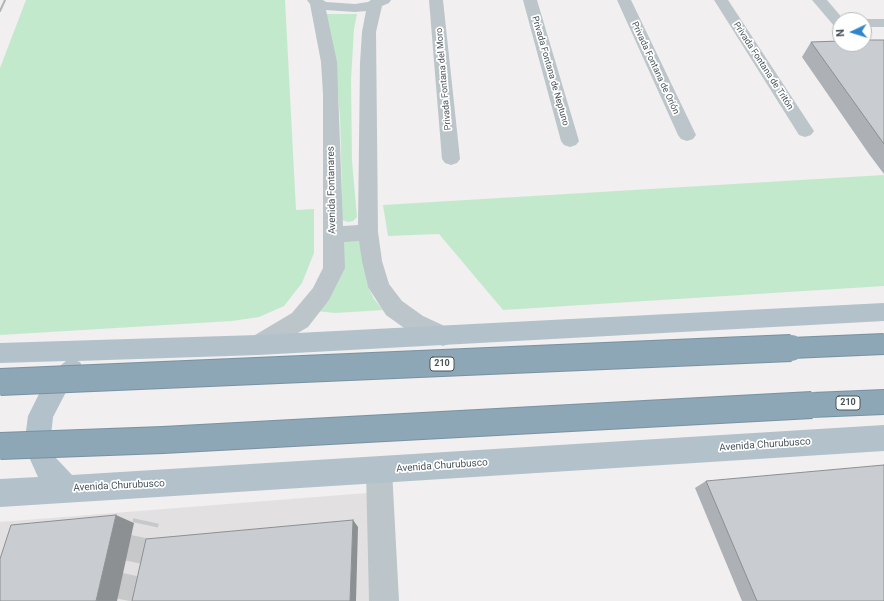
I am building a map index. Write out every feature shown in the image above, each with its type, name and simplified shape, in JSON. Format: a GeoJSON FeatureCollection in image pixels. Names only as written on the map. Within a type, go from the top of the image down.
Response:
{"type":"FeatureCollection","features":[{"type":"Feature","properties":{"kind":"highway","name":"210"},"geometry":{"type":"LineString","coordinates":[[0,382],[884,344]]}},
{"type":"Feature","properties":{"kind":"highway","name":"210"},"geometry":{"type":"LineString","coordinates":[[0,446],[171,440],[884,402]]}},
{"type":"Feature","properties":{"kind":"main road"},"geometry":{"type":"LineString","coordinates":[[0,354],[258,345],[884,312]]}},
{"type":"Feature","properties":{"kind":"main road"},"geometry":{"type":"LineString","coordinates":[[67,489],[46,466],[37,446],[41,416],[57,384],[79,364],[103,350]]}},
{"type":"Feature","properties":{"kind":"main road","name":"Avenida Churubusco"},"geometry":{"type":"LineString","coordinates":[[0,493],[884,438]]}},
{"type":"Feature","properties":{"kind":"street","name":"Privada Fontana del Moro"},"geometry":{"type":"LineString","coordinates":[[436,0],[451,159]]}},
{"type":"Feature","properties":{"kind":"street","name":"Privada Fontana de Neptuno"},"geometry":{"type":"LineString","coordinates":[[530,0],[570,141]]}},
{"type":"Feature","properties":{"kind":"street","name":"Privada Fontana de Orión"},"geometry":{"type":"LineString","coordinates":[[624,0],[687,135]]}},
{"type":"Feature","properties":{"kind":"street","name":"Privada Fontana de Tritón"},"geometry":{"type":"LineString","coordinates":[[721,0],[805,131]]}},
{"type":"Feature","properties":{"kind":"street"},"geometry":{"type":"LineString","coordinates":[[819,0],[832,15]]}},
{"type":"Feature","properties":{"kind":"street"},"geometry":{"type":"LineString","coordinates":[[315,1],[323,6],[355,8],[383,1]]}},
{"type":"Feature","properties":{"kind":"street","name":"Avenida Fontanares"},"geometry":{"type":"LineString","coordinates":[[258,345],[300,320],[321,294],[334,268],[330,70],[321,17],[315,1]]}},
{"type":"Feature","properties":{"kind":"street"},"geometry":{"type":"LineString","coordinates":[[383,1],[372,13],[369,40],[368,232],[372,261],[379,287],[394,308],[415,323],[443,336]]}},
{"type":"Feature","properties":{"kind":"street"},"geometry":{"type":"LineString","coordinates":[[872,24],[884,23]]}},
{"type":"Feature","properties":{"kind":"street"},"geometry":{"type":"LineString","coordinates":[[821,25],[832,24]]}},
{"type":"Feature","properties":{"kind":"street"},"geometry":{"type":"LineString","coordinates":[[333,234],[368,232]]}},
{"type":"Feature","properties":{"kind":"street"},"geometry":{"type":"LineString","coordinates":[[380,470],[384,601]]}},
{"type":"Feature","properties":{"kind":"shaded area"},"geometry":{"type":"Polygon","coordinates":[[[392,491],[393,601],[0,601],[0,522],[392,491]]]}},
{"type":"Feature","properties":{"kind":"green space"},"geometry":{"type":"Polygon","coordinates":[[[26,0],[285,0],[296,210],[314,209],[314,253],[302,283],[284,306],[259,317],[232,321],[0,335],[0,68],[26,0]]]}},
{"type":"Feature","properties":{"kind":"green space"},"geometry":{"type":"Polygon","coordinates":[[[326,14],[357,14],[354,29],[351,80],[352,161],[357,217],[353,221],[348,222],[342,220],[340,118],[337,81],[326,14]]]}},
{"type":"Feature","properties":{"kind":"green space"},"geometry":{"type":"Polygon","coordinates":[[[884,175],[884,286],[503,310],[439,234],[388,236],[383,205],[884,175]]]}},
{"type":"Feature","properties":{"kind":"green space"},"geometry":{"type":"Polygon","coordinates":[[[357,238],[360,243],[367,284],[374,299],[383,310],[335,313],[316,311],[343,241],[357,238]]]}},
{"type":"Feature","properties":{"kind":"building"},"geometry":{"type":"Polygon","coordinates":[[[872,40],[884,40],[884,144],[811,42],[832,41],[832,52],[872,52],[872,40]]]}},
{"type":"Feature","properties":{"kind":"building"},"geometry":{"type":"Polygon","coordinates":[[[884,465],[884,601],[757,601],[706,481],[884,465]]]}},
{"type":"Feature","properties":{"kind":"building"},"geometry":{"type":"Polygon","coordinates":[[[116,515],[96,601],[0,601],[0,559],[11,525],[116,515]]]}},
{"type":"Feature","properties":{"kind":"building"},"geometry":{"type":"Polygon","coordinates":[[[353,520],[350,601],[132,601],[146,539],[353,520]]]}},
{"type":"Feature","properties":{"kind":"tunnel"},"geometry":{"type":"LineString","coordinates":[[129,601],[146,521]]}},
{"type":"Feature","properties":{"kind":"railway"},"geometry":{"type":"LineString","coordinates":[[0,11],[5,0]]}}]}
